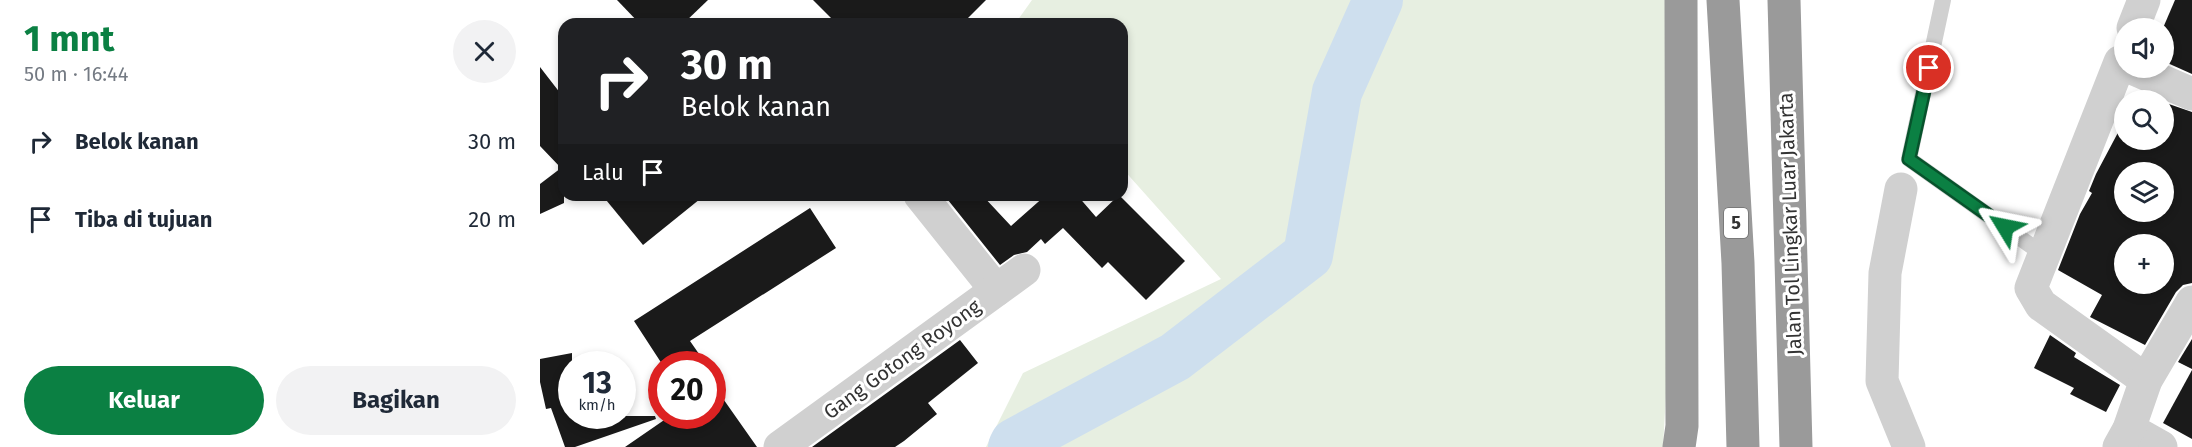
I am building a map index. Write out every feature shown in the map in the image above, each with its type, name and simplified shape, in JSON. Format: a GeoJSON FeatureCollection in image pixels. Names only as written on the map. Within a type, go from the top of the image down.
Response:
{"type":"FeatureCollection","features":[{"type":"Feature","properties":{"kind":"highway"},"geometry":{"type":"LineString","coordinates":[[1678,447],[1682,426],[1681,0]]}},
{"type":"Feature","properties":{"kind":"highway","name":"5"},"geometry":{"type":"LineString","coordinates":[[1723,0],[1738,263],[1743,447]]}},
{"type":"Feature","properties":{"kind":"highway","name":"Jalan Tol Lingkar Luar Jakarta"},"geometry":{"type":"LineString","coordinates":[[1784,0],[1796,447]]}},
{"type":"Feature","properties":{"kind":"street"},"geometry":{"type":"LineString","coordinates":[[2137,18],[2144,0]]}},
{"type":"Feature","properties":{"kind":"street"},"geometry":{"type":"LineString","coordinates":[[2118,78],[2031,288],[2041,305],[2146,380]]}},
{"type":"Feature","properties":{"kind":"street"},"geometry":{"type":"LineString","coordinates":[[2160,78],[2192,94]]}},
{"type":"Feature","properties":{"kind":"street"},"geometry":{"type":"LineString","coordinates":[[1901,189],[1885,273],[1882,381],[1909,447]]}},
{"type":"Feature","properties":{"kind":"street"},"geometry":{"type":"LineString","coordinates":[[925,201],[996,290]]}},
{"type":"Feature","properties":{"kind":"street","name":"Gang Gotong Royong"},"geometry":{"type":"LineString","coordinates":[[780,447],[1024,270]]}},
{"type":"Feature","properties":{"kind":"street"},"geometry":{"type":"LineString","coordinates":[[2161,447],[2124,438],[2146,380],[2192,302]]}},
{"type":"Feature","properties":{"kind":"lane"},"geometry":{"type":"LineString","coordinates":[[1943,0],[1909,159],[2044,255]]}},
{"type":"Feature","properties":{"kind":"shaded area"},"geometry":{"type":"Polygon","coordinates":[[[1032,0],[1673,0],[1674,252],[1663,447],[986,447],[1023,373],[1221,279],[1128,175],[1128,18],[1019,18],[1032,0]]]}},
{"type":"Feature","properties":{"kind":"building"},"geometry":{"type":"Polygon","coordinates":[[[617,0],[708,0],[689,18],[634,18],[617,0]]]}},
{"type":"Feature","properties":{"kind":"building"},"geometry":{"type":"Polygon","coordinates":[[[813,0],[986,0],[968,18],[831,18],[813,0]]]}},
{"type":"Feature","properties":{"kind":"building"},"geometry":{"type":"Polygon","coordinates":[[[2175,0],[2192,0],[2192,74],[2174,66],[2174,18],[2167,18],[2175,0]]]}},
{"type":"Feature","properties":{"kind":"building"},"geometry":{"type":"Polygon","coordinates":[[[540,67],[558,90],[558,165],[540,146],[540,67]]]}},
{"type":"Feature","properties":{"kind":"building"},"geometry":{"type":"Polygon","coordinates":[[[2174,106],[2192,112],[2192,283],[2183,285],[2176,292],[2145,345],[2090,317],[2102,295],[2058,270],[2080,214],[2092,193],[2089,191],[2114,140],[2114,150],[2174,150],[2174,106]]]}},
{"type":"Feature","properties":{"kind":"building"},"geometry":{"type":"Polygon","coordinates":[[[558,170],[558,201],[564,201],[564,203],[540,214],[540,184],[558,170]]]}},
{"type":"Feature","properties":{"kind":"building"},"geometry":{"type":"Polygon","coordinates":[[[607,201],[698,201],[643,245],[607,201]]]}},
{"type":"Feature","properties":{"kind":"building"},"geometry":{"type":"Polygon","coordinates":[[[949,201],[988,201],[1011,226],[1039,201],[1082,201],[1096,217],[1113,201],[1125,201],[1185,261],[1146,300],[1108,262],[1102,268],[1063,228],[1045,244],[1041,239],[1027,252],[1014,255],[1000,265],[949,201]]]}},
{"type":"Feature","properties":{"kind":"building"},"geometry":{"type":"Polygon","coordinates":[[[810,208],[836,248],[690,341],[697,351],[654,351],[634,321],[810,208]]]}},
{"type":"Feature","properties":{"kind":"building"},"geometry":{"type":"Polygon","coordinates":[[[2050,335],[2076,353],[2074,357],[2120,385],[2106,412],[2070,394],[2074,388],[2034,368],[2050,335]]]}},
{"type":"Feature","properties":{"kind":"building"},"geometry":{"type":"Polygon","coordinates":[[[2192,339],[2192,369],[2178,362],[2192,339]]]}},
{"type":"Feature","properties":{"kind":"building"},"geometry":{"type":"Polygon","coordinates":[[[960,340],[978,363],[928,403],[937,414],[904,441],[895,447],[812,447],[960,340]]]}},
{"type":"Feature","properties":{"kind":"building"},"geometry":{"type":"Polygon","coordinates":[[[558,356],[558,428],[551,408],[546,409],[540,382],[540,359],[558,356]]]}},
{"type":"Feature","properties":{"kind":"building"},"geometry":{"type":"Polygon","coordinates":[[[2192,370],[2192,439],[2163,423],[2192,370]]]}},
{"type":"Feature","properties":{"kind":"building"},"geometry":{"type":"Polygon","coordinates":[[[726,403],[757,447],[625,447],[651,429],[726,429],[726,403]]]}},
{"type":"Feature","properties":{"kind":"building"},"geometry":{"type":"Polygon","coordinates":[[[636,416],[648,416],[648,422],[636,426],[636,416]]]}},
{"type":"Feature","properties":{"kind":"building"},"geometry":{"type":"Polygon","coordinates":[[[559,429],[627,429],[575,447],[565,447],[559,429]]]}},
{"type":"Feature","properties":{"kind":"waterway"},"geometry":{"type":"LineString","coordinates":[[1013,447],[1015,443],[1175,357],[1308,255],[1337,92],[1378,0]]}},
{"type":"Feature","properties":{"kind":"route"},"geometry":{"type":"LineString","coordinates":[[1929,68],[1909,159],[2005,227]]}}]}
